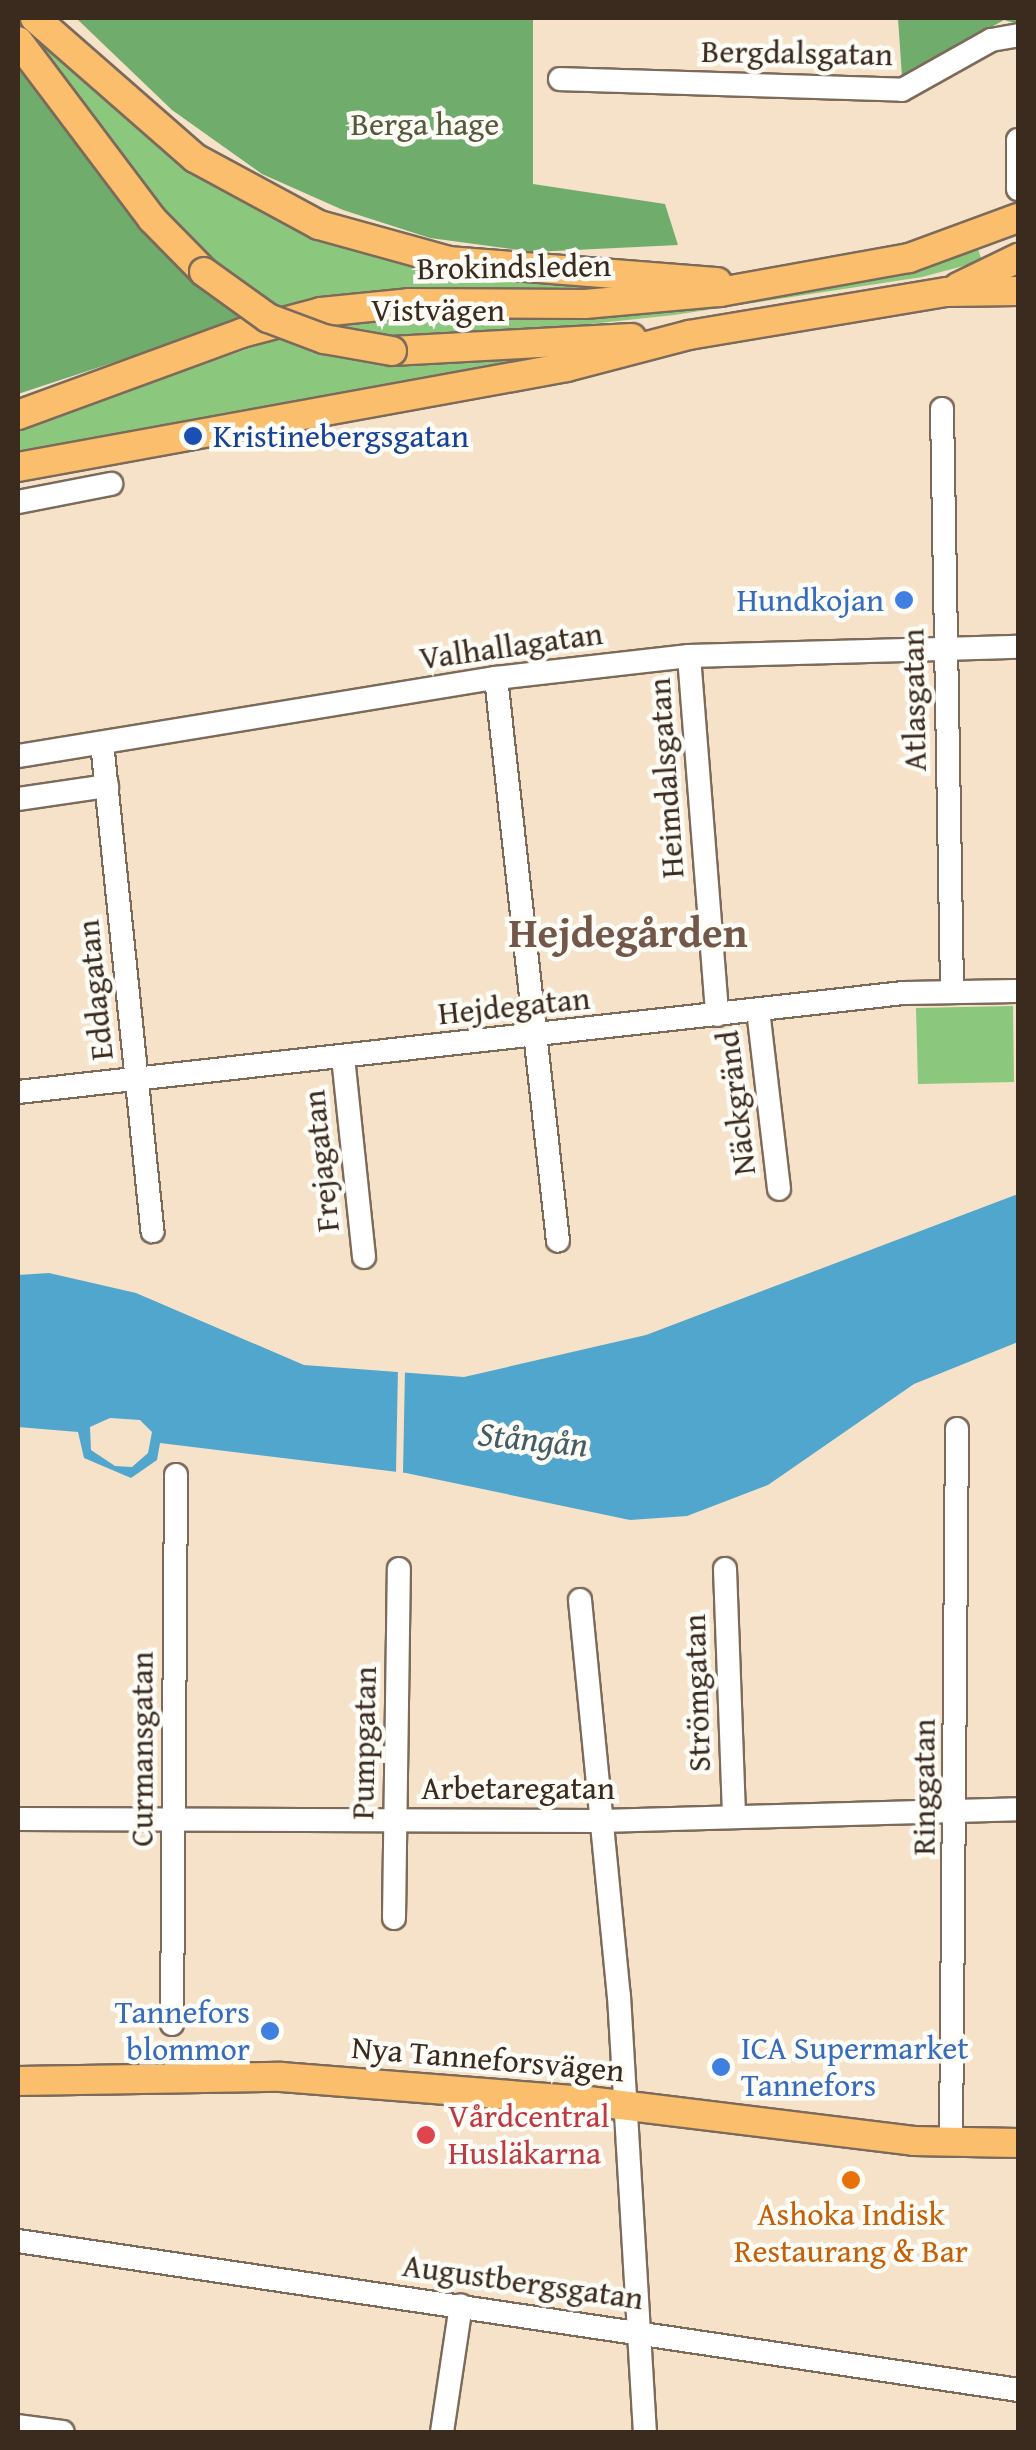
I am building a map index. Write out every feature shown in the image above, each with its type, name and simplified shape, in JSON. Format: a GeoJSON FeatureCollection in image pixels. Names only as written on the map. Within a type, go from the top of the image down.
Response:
{"type":"FeatureCollection","features":[{"type":"Feature","properties":{"kind":"main road","name":"Vistvägen"},"geometry":{"type":"LineString","coordinates":[[35,18],[194,158],[319,226],[448,261],[685,276],[750,287]]}},
{"type":"Feature","properties":{"kind":"main road","name":"Vistvägen"},"geometry":{"type":"LineString","coordinates":[[18,41],[152,219],[204,272],[268,318],[324,339],[392,350],[688,335]]}},
{"type":"Feature","properties":{"kind":"main road","name":"Brokindsleden"},"geometry":{"type":"LineString","coordinates":[[18,415],[242,333],[321,312],[410,302],[585,304],[750,287],[909,258],[1018,218]]}},
{"type":"Feature","properties":{"kind":"main road"},"geometry":{"type":"LineString","coordinates":[[947,292],[1018,258]]}},
{"type":"Feature","properties":{"kind":"main road"},"geometry":{"type":"LineString","coordinates":[[18,467],[567,368],[688,335],[947,292],[1018,291]]}},
{"type":"Feature","properties":{"kind":"main road","name":"Nya Tanneforsvägen"},"geometry":{"type":"LineString","coordinates":[[18,2081],[281,2077],[622,2105],[951,2144],[978,2139],[1018,2144]]}},
{"type":"Feature","properties":{"kind":"main road","name":"Nya Tanneforsvägen"},"geometry":{"type":"LineString","coordinates":[[951,2144],[975,2157],[1018,2161]]}},
{"type":"Feature","properties":{"kind":"street","name":"Bergdalsgatan"},"geometry":{"type":"LineString","coordinates":[[560,79],[902,90],[992,40],[1018,35]]}},
{"type":"Feature","properties":{"kind":"street"},"geometry":{"type":"LineString","coordinates":[[1018,140],[1018,189]]}},
{"type":"Feature","properties":{"kind":"street","name":"Atlasgatan"},"geometry":{"type":"LineString","coordinates":[[942,409],[952,990]]}},
{"type":"Feature","properties":{"kind":"street"},"geometry":{"type":"LineString","coordinates":[[18,502],[111,484]]}},
{"type":"Feature","properties":{"kind":"street","name":"Valhallagatan"},"geometry":{"type":"LineString","coordinates":[[18,756],[496,678],[689,656],[1018,647]]}},
{"type":"Feature","properties":{"kind":"street","name":"Heimdalsgatan"},"geometry":{"type":"LineString","coordinates":[[689,656],[717,1015]]}},
{"type":"Feature","properties":{"kind":"street"},"geometry":{"type":"LineString","coordinates":[[496,678],[558,1241]]}},
{"type":"Feature","properties":{"kind":"street","name":"Eddagatan"},"geometry":{"type":"LineString","coordinates":[[102,743],[152,1232]]}},
{"type":"Feature","properties":{"kind":"street"},"geometry":{"type":"LineString","coordinates":[[18,799],[107,786]]}},
{"type":"Feature","properties":{"kind":"street","name":"Hejdegatan"},"geometry":{"type":"LineString","coordinates":[[18,1092],[952,990],[1018,991]]}},
{"type":"Feature","properties":{"kind":"street","name":"Näckgränd"},"geometry":{"type":"LineString","coordinates":[[758,1010],[779,1189]]}},
{"type":"Feature","properties":{"kind":"street","name":"Frejagatan"},"geometry":{"type":"LineString","coordinates":[[343,1057],[364,1257]]}},
{"type":"Feature","properties":{"kind":"street","name":"Ringgatan"},"geometry":{"type":"LineString","coordinates":[[951,2144],[957,1429]]}},
{"type":"Feature","properties":{"kind":"street","name":"Curmansgatan"},"geometry":{"type":"LineString","coordinates":[[172,2024],[176,1475]]}},
{"type":"Feature","properties":{"kind":"street","name":"Pumpgatan"},"geometry":{"type":"LineString","coordinates":[[394,1918],[398,1569]]}},
{"type":"Feature","properties":{"kind":"street","name":"Strömgatan"},"geometry":{"type":"LineString","coordinates":[[725,1569],[734,1816]]}},
{"type":"Feature","properties":{"kind":"street"},"geometry":{"type":"LineString","coordinates":[[580,1600],[601,1821],[645,2432]]}},
{"type":"Feature","properties":{"kind":"street","name":"Arbetaregatan"},"geometry":{"type":"LineString","coordinates":[[18,1819],[601,1821],[1018,1809]]}},
{"type":"Feature","properties":{"kind":"street","name":"Augustbergsgatan"},"geometry":{"type":"LineString","coordinates":[[18,2241],[1018,2390]]}},
{"type":"Feature","properties":{"kind":"street"},"geometry":{"type":"LineString","coordinates":[[442,2432],[460,2305]]}},
{"type":"Feature","properties":{"kind":"street"},"geometry":{"type":"LineString","coordinates":[[18,2426],[63,2432]]}},
{"type":"Feature","properties":{"kind":"green space","name":"Berga hage"},"geometry":{"type":"Polygon","coordinates":[[[76,18],[533,18],[533,184],[665,204],[678,245],[533,252],[430,238],[343,210],[262,174],[172,110],[76,18]]]}},
{"type":"Feature","properties":{"kind":"green space"},"geometry":{"type":"Polygon","coordinates":[[[898,18],[1018,18],[1018,24],[1004,20],[902,77],[898,18]]]}},
{"type":"Feature","properties":{"kind":"green space"},"geometry":{"type":"Polygon","coordinates":[[[24,22],[138,128],[209,182],[323,239],[443,272],[643,287],[357,293],[283,310],[216,266],[173,223],[24,22]]]}},
{"type":"Feature","properties":{"kind":"green space"},"geometry":{"type":"Polygon","coordinates":[[[18,60],[152,239],[248,318],[18,394],[18,60]]]}},
{"type":"Feature","properties":{"kind":"green space"},"geometry":{"type":"Polygon","coordinates":[[[978,249],[982,261],[922,277],[674,315],[469,337],[382,337],[321,324],[771,296],[869,280],[978,249]]]}},
{"type":"Feature","properties":{"kind":"green space"},"geometry":{"type":"Polygon","coordinates":[[[285,336],[398,362],[558,356],[18,452],[18,429],[285,336]]]}},
{"type":"Feature","properties":{"kind":"green space"},"geometry":{"type":"Polygon","coordinates":[[[1013,1006],[1014,1082],[918,1084],[916,1008],[1013,1006]]]}},
{"type":"Feature","properties":{"kind":"water","name":"Stångån"},"geometry":{"type":"Polygon","coordinates":[[[1018,1194],[1018,1342],[914,1384],[768,1485],[687,1516],[630,1520],[406,1473],[160,1443],[157,1460],[131,1478],[84,1458],[78,1432],[18,1427],[18,1275],[49,1273],[136,1293],[304,1365],[464,1377],[646,1335],[1018,1194]],[[110,1418],[90,1427],[91,1450],[115,1466],[132,1467],[148,1453],[152,1432],[140,1420],[110,1418]]]}},
{"type":"Feature","properties":{"kind":"pier"},"geometry":{"type":"Polygon","coordinates":[[[398,1367],[405,1368],[403,1473],[396,1473],[398,1367]]]}},
{"type":"Feature","properties":{"kind":"place","name":"Kristinebergsgatan"},"geometry":{"type":"Point","coordinates":[193,436]}},
{"type":"Feature","properties":{"kind":"place","name":"Hundkojan"},"geometry":{"type":"Point","coordinates":[904,600]}},
{"type":"Feature","properties":{"kind":"place","name":"Tannefors blommor"},"geometry":{"type":"Point","coordinates":[270,2031]}},
{"type":"Feature","properties":{"kind":"place","name":"ICA Supermarket Tannefors"},"geometry":{"type":"Point","coordinates":[721,2067]}},
{"type":"Feature","properties":{"kind":"place","name":"Vårdcentral Husläkarna"},"geometry":{"type":"Point","coordinates":[426,2135]}},
{"type":"Feature","properties":{"kind":"place","name":"Ashoka Indisk Restaurang & Bar"},"geometry":{"type":"Point","coordinates":[851,2180]}},
{"type":"Feature","properties":{"kind":"district","name":"Hejdegården"},"geometry":{"type":"Point","coordinates":[628,932]}}]}
